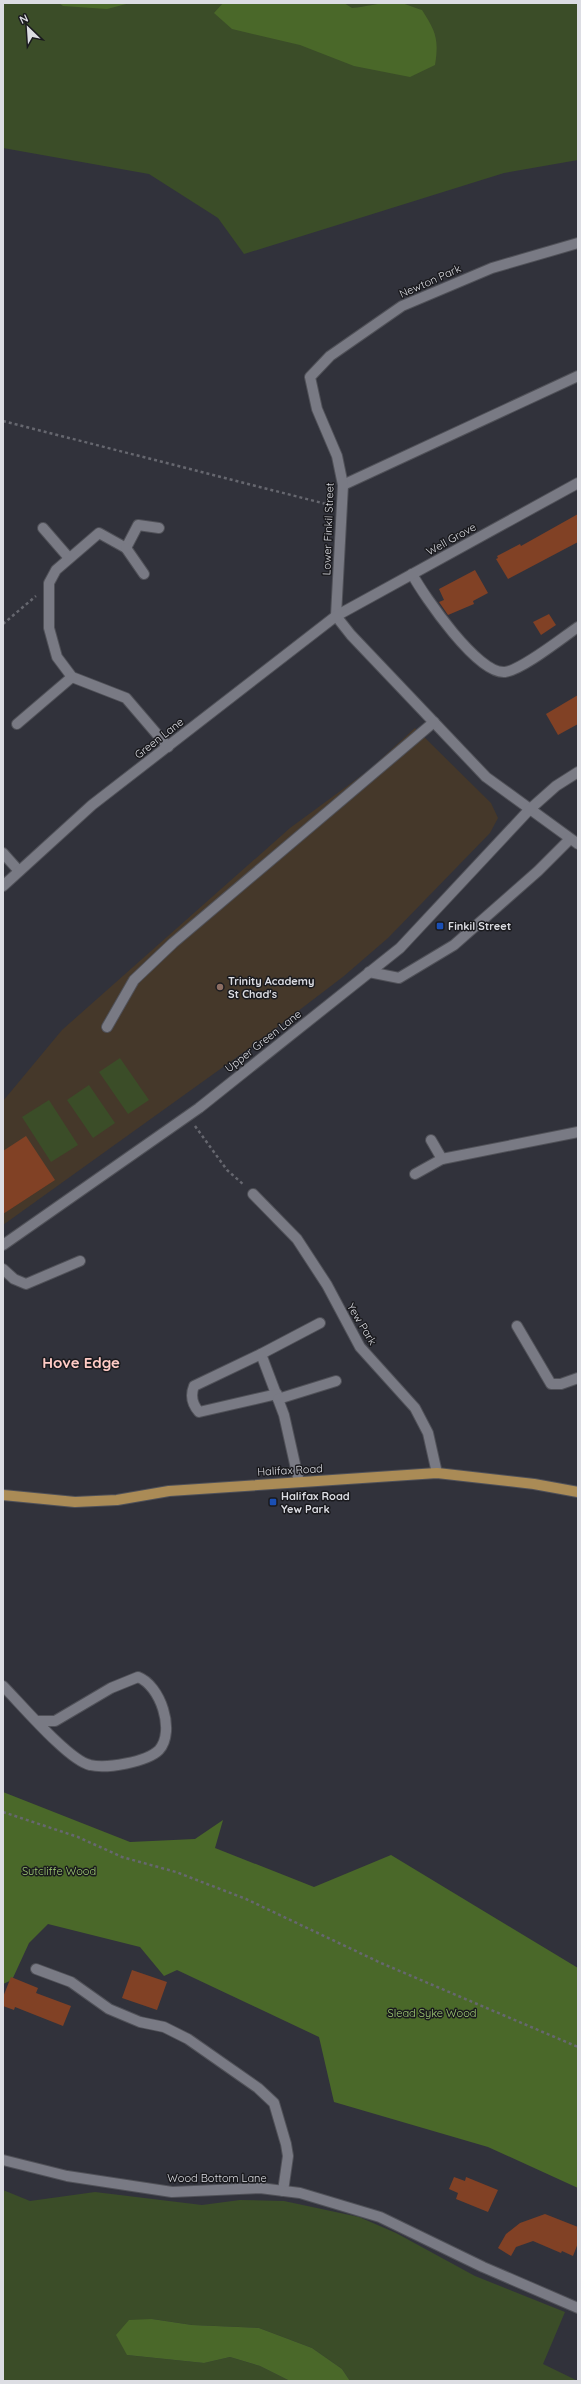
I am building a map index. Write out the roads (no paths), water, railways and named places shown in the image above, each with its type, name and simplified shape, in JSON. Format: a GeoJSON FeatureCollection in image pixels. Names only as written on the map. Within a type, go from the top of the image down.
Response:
{"type":"FeatureCollection","features":[{"type":"Feature","properties":{"kind":"main road","name":"Halifax Road"},"geometry":{"type":"LineString","coordinates":[[3,1495],[75,1502],[117,1500],[169,1491],[437,1473],[534,1484],[578,1492]]}},
{"type":"Feature","properties":{"kind":"street","name":"Newton Park"},"geometry":{"type":"LineString","coordinates":[[310,377],[330,356],[402,306],[492,268],[578,243]]}},
{"type":"Feature","properties":{"kind":"street"},"geometry":{"type":"LineString","coordinates":[[343,485],[578,376]]}},
{"type":"Feature","properties":{"kind":"street","name":"Lower Finkil Street"},"geometry":{"type":"LineString","coordinates":[[310,377],[317,410],[338,456],[343,485],[336,616]]}},
{"type":"Feature","properties":{"kind":"street","name":"Well Grove"},"geometry":{"type":"LineString","coordinates":[[336,616],[578,483]]}},
{"type":"Feature","properties":{"kind":"street"},"geometry":{"type":"LineString","coordinates":[[126,548],[138,525],[158,528]]}},
{"type":"Feature","properties":{"kind":"street"},"geometry":{"type":"LineString","coordinates":[[43,528],[69,558]]}},
{"type":"Feature","properties":{"kind":"street"},"geometry":{"type":"LineString","coordinates":[[144,574],[126,548],[99,532],[56,570],[49,583],[49,628],[57,657],[72,677],[126,698],[168,747]]}},
{"type":"Feature","properties":{"kind":"street"},"geometry":{"type":"LineString","coordinates":[[412,574],[443,621],[472,653],[498,672],[506,672],[526,662],[578,627]]}},
{"type":"Feature","properties":{"kind":"street"},"geometry":{"type":"LineString","coordinates":[[336,616],[350,635],[486,777],[574,842],[538,871],[454,945],[399,978],[369,972]]}},
{"type":"Feature","properties":{"kind":"street","name":"Green Lane"},"geometry":{"type":"LineString","coordinates":[[3,886],[92,805],[336,616]]}},
{"type":"Feature","properties":{"kind":"street"},"geometry":{"type":"LineString","coordinates":[[17,724],[72,677]]}},
{"type":"Feature","properties":{"kind":"street"},"geometry":{"type":"LineString","coordinates":[[107,1027],[134,980],[173,943],[434,722]]}},
{"type":"Feature","properties":{"kind":"street","name":"Upper Green Lane"},"geometry":{"type":"LineString","coordinates":[[3,1245],[187,1116],[400,948],[529,810],[556,786],[578,772]]}},
{"type":"Feature","properties":{"kind":"street"},"geometry":{"type":"LineString","coordinates":[[3,854],[19,871]]}},
{"type":"Feature","properties":{"kind":"street"},"geometry":{"type":"LineString","coordinates":[[415,1174],[442,1159],[578,1132]]}},
{"type":"Feature","properties":{"kind":"street"},"geometry":{"type":"LineString","coordinates":[[431,1140],[442,1159]]}},
{"type":"Feature","properties":{"kind":"street","name":"Yew Park"},"geometry":{"type":"LineString","coordinates":[[253,1194],[298,1239],[327,1285],[360,1346],[415,1408],[428,1433],[437,1473]]}},
{"type":"Feature","properties":{"kind":"street"},"geometry":{"type":"LineString","coordinates":[[3,1269],[14,1279],[26,1284],[80,1261]]}},
{"type":"Feature","properties":{"kind":"street"},"geometry":{"type":"LineString","coordinates":[[320,1323],[261,1354],[194,1386],[191,1393],[193,1406],[199,1412],[278,1396],[336,1381]]}},
{"type":"Feature","properties":{"kind":"street"},"geometry":{"type":"LineString","coordinates":[[517,1326],[551,1384],[555,1386],[578,1378]]}},
{"type":"Feature","properties":{"kind":"street"},"geometry":{"type":"LineString","coordinates":[[261,1354],[284,1415],[299,1482]]}},
{"type":"Feature","properties":{"kind":"street"},"geometry":{"type":"LineString","coordinates":[[3,1686],[37,1721],[73,1756],[89,1765],[132,1763],[149,1756],[159,1750],[165,1738],[166,1728],[157,1695],[146,1680],[138,1677],[110,1688],[55,1721],[37,1721]]}},
{"type":"Feature","properties":{"kind":"street"},"geometry":{"type":"LineString","coordinates":[[36,1969],[71,1982],[110,2009],[140,2022],[164,2027],[188,2039],[258,2088],[274,2103],[286,2144],[288,2156],[283,2191]]}},
{"type":"Feature","properties":{"kind":"street","name":"Wood Bottom Lane"},"geometry":{"type":"LineString","coordinates":[[3,2160],[66,2176],[172,2192],[260,2188],[300,2193],[380,2217],[483,2267],[578,2308]]}},
{"type":"Feature","properties":{"kind":"place","name":"Finkil Street"},"geometry":{"type":"Point","coordinates":[440,926]}},
{"type":"Feature","properties":{"kind":"place","name":"Trinity Academy St Chad's"},"geometry":{"type":"Point","coordinates":[220,987]}},
{"type":"Feature","properties":{"kind":"place","name":"Halifax Road Yew Park"},"geometry":{"type":"Point","coordinates":[273,1502]}},
{"type":"Feature","properties":{"kind":"district","name":"Hove Edge"},"geometry":{"type":"Point","coordinates":[81,1362]}},
{"type":"Feature","properties":{"kind":"park label","name":"Sutcliffe Wood"},"geometry":{"type":"Point","coordinates":[59,1871]}},
{"type":"Feature","properties":{"kind":"park label","name":"Slead Syke Wood"},"geometry":{"type":"Point","coordinates":[432,2013]}}]}
